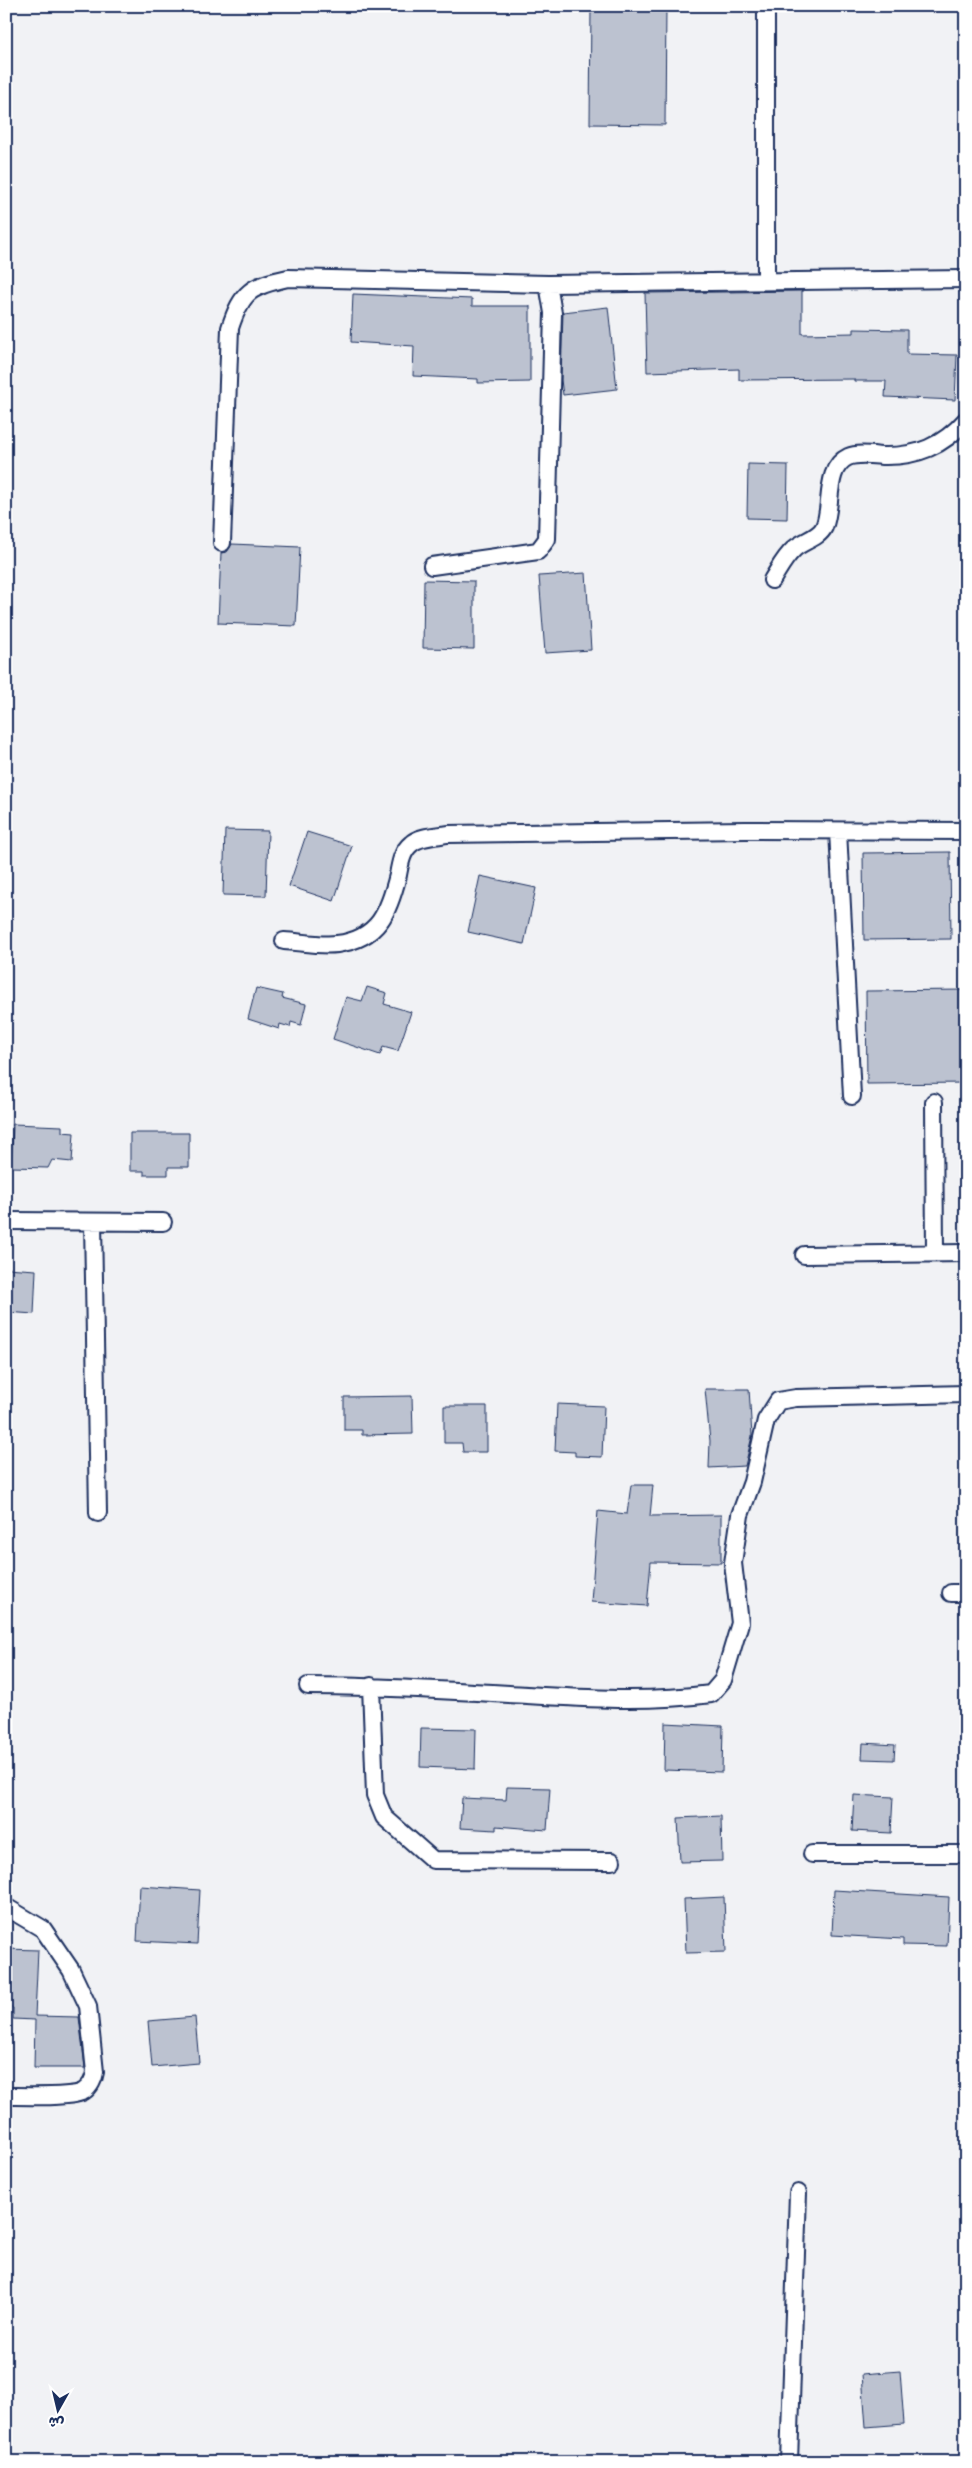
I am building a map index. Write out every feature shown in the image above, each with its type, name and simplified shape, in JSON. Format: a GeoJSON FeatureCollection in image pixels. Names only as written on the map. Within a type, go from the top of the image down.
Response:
{"type":"FeatureCollection","features":[{"type":"Feature","properties":{"kind":"street"},"geometry":{"type":"LineString","coordinates":[[766,6],[766,280]]}},
{"type":"Feature","properties":{"kind":"street"},"geometry":{"type":"LineString","coordinates":[[222,544],[230,328],[238,303],[247,294],[264,283],[288,278],[548,284],[966,279]]}},
{"type":"Feature","properties":{"kind":"street"},"geometry":{"type":"LineString","coordinates":[[432,566],[538,551],[547,539],[553,313],[548,284]]}},
{"type":"Feature","properties":{"kind":"street"},"geometry":{"type":"LineString","coordinates":[[772,580],[786,557],[796,547],[816,536],[825,526],[835,471],[842,461],[848,457],[859,455],[890,456],[920,453],[942,443],[966,420]]}},
{"type":"Feature","properties":{"kind":"street"},"geometry":{"type":"LineString","coordinates":[[838,831],[852,1096]]}},
{"type":"Feature","properties":{"kind":"street"},"geometry":{"type":"LineString","coordinates":[[284,941],[337,944],[357,939],[372,931],[385,915],[392,901],[405,850],[412,842],[448,834],[966,832]]}},
{"type":"Feature","properties":{"kind":"street"},"geometry":{"type":"LineString","coordinates":[[934,1102],[935,1253]]}},
{"type":"Feature","properties":{"kind":"street"},"geometry":{"type":"LineString","coordinates":[[6,1221],[163,1222]]}},
{"type":"Feature","properties":{"kind":"street"},"geometry":{"type":"LineString","coordinates":[[93,1222],[98,1512]]}},
{"type":"Feature","properties":{"kind":"street"},"geometry":{"type":"LineString","coordinates":[[804,1255],[966,1253]]}},
{"type":"Feature","properties":{"kind":"street"},"geometry":{"type":"LineString","coordinates":[[308,1686],[371,1686],[603,1700],[679,1698],[711,1694],[723,1680],[740,1623],[733,1563],[740,1515],[752,1482],[766,1420],[778,1401],[796,1398],[966,1394]]}},
{"type":"Feature","properties":{"kind":"street"},"geometry":{"type":"LineString","coordinates":[[371,1686],[375,1795],[384,1817],[433,1860],[612,1861]]}},
{"type":"Feature","properties":{"kind":"street"},"geometry":{"type":"LineString","coordinates":[[812,1854],[966,1854]]}},
{"type":"Feature","properties":{"kind":"street"},"geometry":{"type":"LineString","coordinates":[[6,1907],[43,1929],[71,1970],[88,2006],[95,2072],[94,2078],[83,2092],[72,2095],[6,2096]]}},
{"type":"Feature","properties":{"kind":"street"},"geometry":{"type":"LineString","coordinates":[[789,2462],[798,2193]]}},
{"type":"Feature","properties":{"kind":"building"},"geometry":{"type":"Polygon","coordinates":[[[591,6],[666,6],[665,125],[590,124],[591,6]]]}},
{"type":"Feature","properties":{"kind":"building"},"geometry":{"type":"Polygon","coordinates":[[[802,291],[802,334],[854,333],[854,329],[907,330],[907,354],[957,355],[955,400],[885,397],[886,381],[854,381],[854,379],[739,380],[739,369],[647,372],[645,293],[802,291]]]}},
{"type":"Feature","properties":{"kind":"building"},"geometry":{"type":"Polygon","coordinates":[[[353,294],[472,299],[472,306],[530,306],[530,382],[478,383],[478,379],[413,376],[414,346],[351,342],[353,294]]]}},
{"type":"Feature","properties":{"kind":"building"},"geometry":{"type":"Polygon","coordinates":[[[608,307],[617,389],[563,395],[561,380],[563,312],[608,307]]]}},
{"type":"Feature","properties":{"kind":"building"},"geometry":{"type":"Polygon","coordinates":[[[748,464],[788,465],[787,519],[747,518],[748,464]]]}},
{"type":"Feature","properties":{"kind":"building"},"geometry":{"type":"Polygon","coordinates":[[[232,544],[300,547],[296,626],[218,623],[221,553],[227,552],[232,544]]]}},
{"type":"Feature","properties":{"kind":"building"},"geometry":{"type":"Polygon","coordinates":[[[586,573],[591,650],[545,653],[539,576],[586,573]]]}},
{"type":"Feature","properties":{"kind":"building"},"geometry":{"type":"Polygon","coordinates":[[[424,580],[474,581],[474,649],[423,648],[424,580]]]}},
{"type":"Feature","properties":{"kind":"building"},"geometry":{"type":"Polygon","coordinates":[[[225,830],[268,831],[266,896],[223,895],[225,830]]]}},
{"type":"Feature","properties":{"kind":"building"},"geometry":{"type":"Polygon","coordinates":[[[307,832],[352,846],[334,901],[289,886],[307,832]]]}},
{"type":"Feature","properties":{"kind":"building"},"geometry":{"type":"Polygon","coordinates":[[[950,852],[951,939],[864,940],[863,853],[950,852]]]}},
{"type":"Feature","properties":{"kind":"building"},"geometry":{"type":"Polygon","coordinates":[[[480,876],[536,888],[524,944],[468,932],[480,876]]]}},
{"type":"Feature","properties":{"kind":"building"},"geometry":{"type":"Polygon","coordinates":[[[367,987],[387,993],[384,1004],[411,1012],[398,1051],[383,1047],[380,1055],[333,1039],[346,997],[362,1001],[367,987]]]}},
{"type":"Feature","properties":{"kind":"building"},"geometry":{"type":"Polygon","coordinates":[[[256,988],[283,994],[282,998],[306,1004],[301,1025],[291,1022],[290,1027],[280,1024],[279,1029],[248,1019],[256,988]]]}},
{"type":"Feature","properties":{"kind":"building"},"geometry":{"type":"Polygon","coordinates":[[[966,990],[966,1083],[867,1084],[866,991],[966,990]]]}},
{"type":"Feature","properties":{"kind":"building"},"geometry":{"type":"Polygon","coordinates":[[[13,1124],[62,1126],[62,1132],[74,1133],[72,1162],[52,1160],[48,1168],[11,1167],[13,1124]]]}},
{"type":"Feature","properties":{"kind":"building"},"geometry":{"type":"Polygon","coordinates":[[[130,1133],[189,1133],[189,1167],[168,1167],[168,1175],[144,1175],[144,1171],[130,1171],[130,1133]]]}},
{"type":"Feature","properties":{"kind":"building"},"geometry":{"type":"Polygon","coordinates":[[[6,1268],[36,1270],[34,1314],[6,1312],[6,1268]]]}},
{"type":"Feature","properties":{"kind":"building"},"geometry":{"type":"Polygon","coordinates":[[[705,1389],[749,1389],[752,1436],[745,1466],[709,1468],[710,1441],[705,1389]]]}},
{"type":"Feature","properties":{"kind":"building"},"geometry":{"type":"Polygon","coordinates":[[[412,1396],[413,1434],[362,1435],[362,1430],[344,1430],[344,1397],[412,1396]]]}},
{"type":"Feature","properties":{"kind":"building"},"geometry":{"type":"Polygon","coordinates":[[[557,1404],[604,1406],[602,1457],[575,1456],[575,1452],[555,1451],[557,1404]]]}},
{"type":"Feature","properties":{"kind":"building"},"geometry":{"type":"Polygon","coordinates":[[[444,1406],[487,1406],[487,1452],[463,1452],[462,1443],[444,1443],[444,1406]]]}},
{"type":"Feature","properties":{"kind":"building"},"geometry":{"type":"Polygon","coordinates":[[[631,1485],[653,1485],[650,1516],[721,1515],[721,1563],[651,1562],[647,1606],[591,1602],[598,1511],[627,1514],[631,1485]]]}},
{"type":"Feature","properties":{"kind":"building"},"geometry":{"type":"Polygon","coordinates":[[[665,1723],[723,1726],[722,1772],[664,1770],[665,1723]]]}},
{"type":"Feature","properties":{"kind":"building"},"geometry":{"type":"Polygon","coordinates":[[[421,1728],[476,1729],[475,1769],[420,1767],[421,1728]]]}},
{"type":"Feature","properties":{"kind":"building"},"geometry":{"type":"Polygon","coordinates":[[[863,1743],[895,1745],[894,1760],[862,1759],[863,1743]]]}},
{"type":"Feature","properties":{"kind":"building"},"geometry":{"type":"Polygon","coordinates":[[[507,1787],[550,1788],[547,1830],[496,1826],[496,1830],[460,1828],[462,1798],[506,1800],[507,1787]]]}},
{"type":"Feature","properties":{"kind":"building"},"geometry":{"type":"Polygon","coordinates":[[[854,1795],[893,1797],[891,1833],[852,1831],[854,1795]]]}},
{"type":"Feature","properties":{"kind":"building"},"geometry":{"type":"Polygon","coordinates":[[[721,1816],[722,1861],[680,1862],[678,1818],[721,1816]]]}},
{"type":"Feature","properties":{"kind":"building"},"geometry":{"type":"Polygon","coordinates":[[[140,1886],[200,1890],[197,1944],[137,1941],[140,1886]]]}},
{"type":"Feature","properties":{"kind":"building"},"geometry":{"type":"Polygon","coordinates":[[[834,1890],[949,1897],[947,1946],[903,1945],[903,1939],[832,1935],[834,1890]]]}},
{"type":"Feature","properties":{"kind":"building"},"geometry":{"type":"Polygon","coordinates":[[[724,1897],[726,1952],[686,1953],[684,1899],[724,1897]]]}},
{"type":"Feature","properties":{"kind":"building"},"geometry":{"type":"Polygon","coordinates":[[[6,1949],[38,1950],[35,2016],[79,2017],[85,2068],[34,2068],[35,2020],[13,2019],[13,2008],[6,2008],[6,1949]]]}},
{"type":"Feature","properties":{"kind":"building"},"geometry":{"type":"Polygon","coordinates":[[[195,2017],[199,2063],[152,2067],[148,2021],[195,2017]]]}},
{"type":"Feature","properties":{"kind":"building"},"geometry":{"type":"Polygon","coordinates":[[[900,2371],[904,2424],[866,2427],[862,2374],[900,2371]]]}}]}
